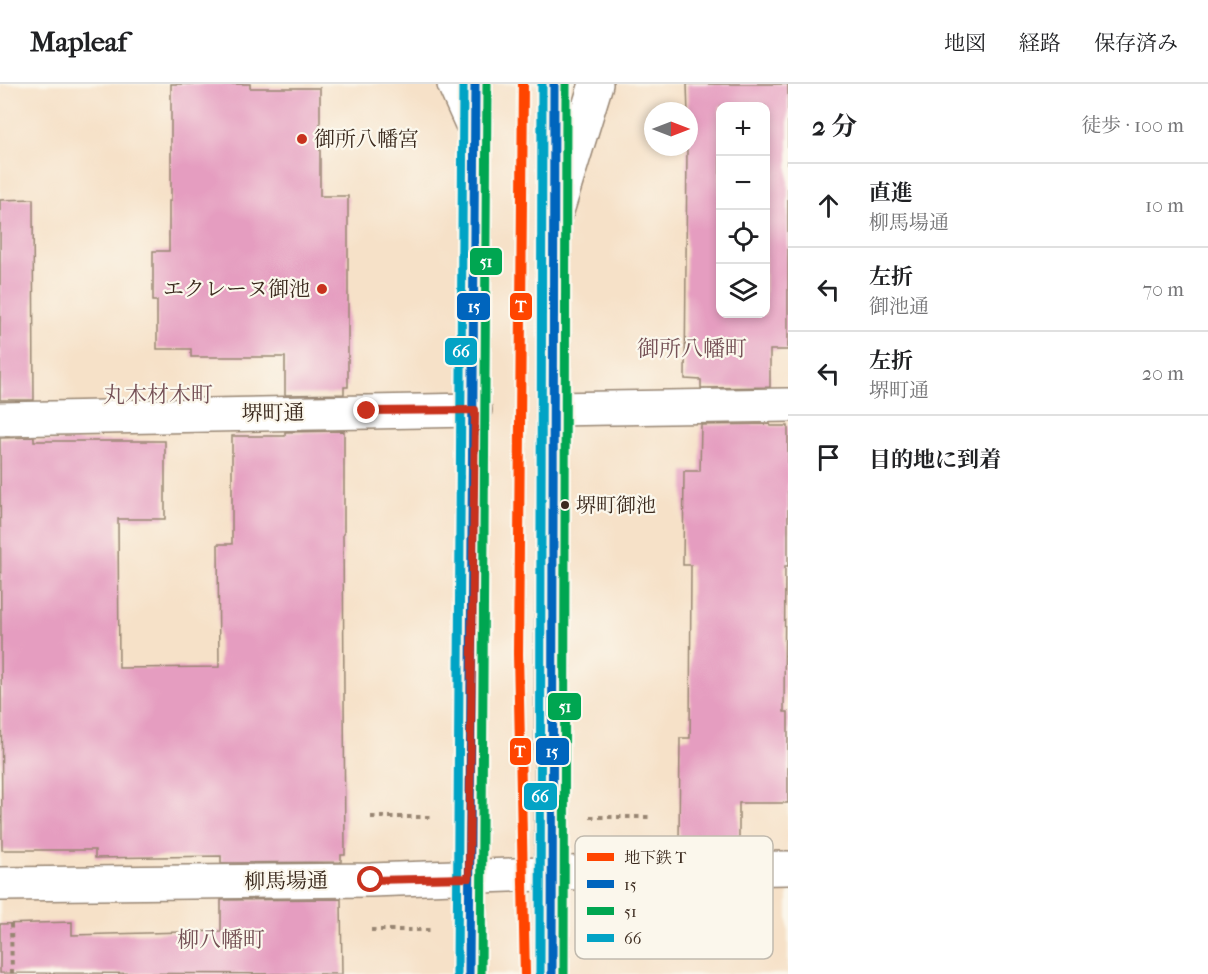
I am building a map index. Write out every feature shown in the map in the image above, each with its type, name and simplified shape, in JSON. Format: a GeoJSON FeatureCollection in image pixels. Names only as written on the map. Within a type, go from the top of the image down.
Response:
{"type":"FeatureCollection","features":[{"type":"Feature","properties":{"kind":"main road"},"geometry":{"type":"LineString","coordinates":[[469,974],[476,84]]}},
{"type":"Feature","properties":{"kind":"main road"},"geometry":{"type":"LineString","coordinates":[[552,974],[554,84]]}},
{"type":"Feature","properties":{"kind":"street"},"geometry":{"type":"LineString","coordinates":[[454,84],[475,131]]}},
{"type":"Feature","properties":{"kind":"street"},"geometry":{"type":"LineString","coordinates":[[553,224],[596,84]]}},
{"type":"Feature","properties":{"kind":"street"},"geometry":{"type":"LineString","coordinates":[[553,409],[788,405]]}},
{"type":"Feature","properties":{"kind":"street","name":"堺町通"},"geometry":{"type":"LineString","coordinates":[[0,418],[475,410]]}},
{"type":"Feature","properties":{"kind":"street","name":"柳馬場通"},"geometry":{"type":"LineString","coordinates":[[773,868],[788,868]]}},
{"type":"Feature","properties":{"kind":"street","name":"柳馬場通"},"geometry":{"type":"LineString","coordinates":[[6,884],[469,878],[575,873]]}},
{"type":"Feature","properties":{"kind":"path"},"geometry":{"type":"LineString","coordinates":[[6,884],[12,974]]}},
{"type":"Feature","properties":{"kind":"building"},"geometry":{"type":"Polygon","coordinates":[[[171,84],[250,84],[250,88],[320,88],[320,196],[348,196],[348,387],[344,387],[344,394],[285,395],[285,357],[191,357],[191,349],[157,349],[157,301],[153,301],[153,251],[169,251],[171,84]]]}},
{"type":"Feature","properties":{"kind":"building"},"geometry":{"type":"Polygon","coordinates":[[[687,84],[788,84],[788,350],[770,350],[770,387],[701,388],[701,380],[685,379],[687,156],[698,156],[698,102],[688,102],[687,84]]]}},
{"type":"Feature","properties":{"kind":"building"},"geometry":{"type":"Polygon","coordinates":[[[33,199],[34,400],[0,400],[0,200],[33,199]]]}},
{"type":"Feature","properties":{"kind":"building"},"geometry":{"type":"Polygon","coordinates":[[[701,425],[788,426],[788,566],[785,566],[784,712],[788,712],[788,803],[739,803],[739,836],[679,836],[680,738],[690,738],[691,565],[683,565],[684,471],[700,471],[701,425]]]}},
{"type":"Feature","properties":{"kind":"building"},"geometry":{"type":"Polygon","coordinates":[[[344,431],[345,855],[341,855],[341,862],[221,863],[221,856],[95,858],[95,850],[2,850],[0,438],[34,437],[34,441],[165,441],[165,519],[118,519],[119,668],[219,667],[218,544],[232,544],[232,436],[285,436],[285,432],[344,431]]]}},
{"type":"Feature","properties":{"kind":"building"},"geometry":{"type":"Polygon","coordinates":[[[341,899],[342,974],[0,973],[0,924],[72,922],[72,935],[221,931],[221,900],[341,899]]]}},
{"type":"Feature","properties":{"kind":"metro line","name":"T"},"geometry":{"type":"LineString","coordinates":[[523,84],[518,654],[525,974]]}},
{"type":"Feature","properties":{"kind":"transit line","name":"66"},"geometry":{"type":"LineString","coordinates":[[457,974],[463,84]]}},
{"type":"Feature","properties":{"kind":"transit line","name":"15"},"geometry":{"type":"LineString","coordinates":[[469,974],[475,84]]}},
{"type":"Feature","properties":{"kind":"transit line","name":"51"},"geometry":{"type":"LineString","coordinates":[[481,974],[487,84]]}},
{"type":"Feature","properties":{"kind":"transit line","name":"66"},"geometry":{"type":"LineString","coordinates":[[540,974],[542,84]]}},
{"type":"Feature","properties":{"kind":"transit line","name":"15"},"geometry":{"type":"LineString","coordinates":[[552,974],[554,84]]}},
{"type":"Feature","properties":{"kind":"transit line","name":"51"},"geometry":{"type":"LineString","coordinates":[[564,974],[566,84]]}},
{"type":"Feature","properties":{"kind":"place","name":"御所八幡宮"},"geometry":{"type":"Point","coordinates":[302,139]}},
{"type":"Feature","properties":{"kind":"place","name":"エクレーヌ御池"},"geometry":{"type":"Point","coordinates":[322,289]}},
{"type":"Feature","properties":{"kind":"place","name":"堺町御池"},"geometry":{"type":"Point","coordinates":[565,505]}},
{"type":"Feature","properties":{"kind":"district","name":"御所八幡町"},"geometry":{"type":"Point","coordinates":[692,348]}},
{"type":"Feature","properties":{"kind":"district","name":"丸木材木町"},"geometry":{"type":"Point","coordinates":[158,394]}},
{"type":"Feature","properties":{"kind":"district","name":"柳八幡町"},"geometry":{"type":"Point","coordinates":[221,939]}},
{"type":"Feature","properties":{"kind":"route"},"geometry":{"type":"LineString","coordinates":[[367,411],[475,410],[469,878],[371,880]]}}]}
